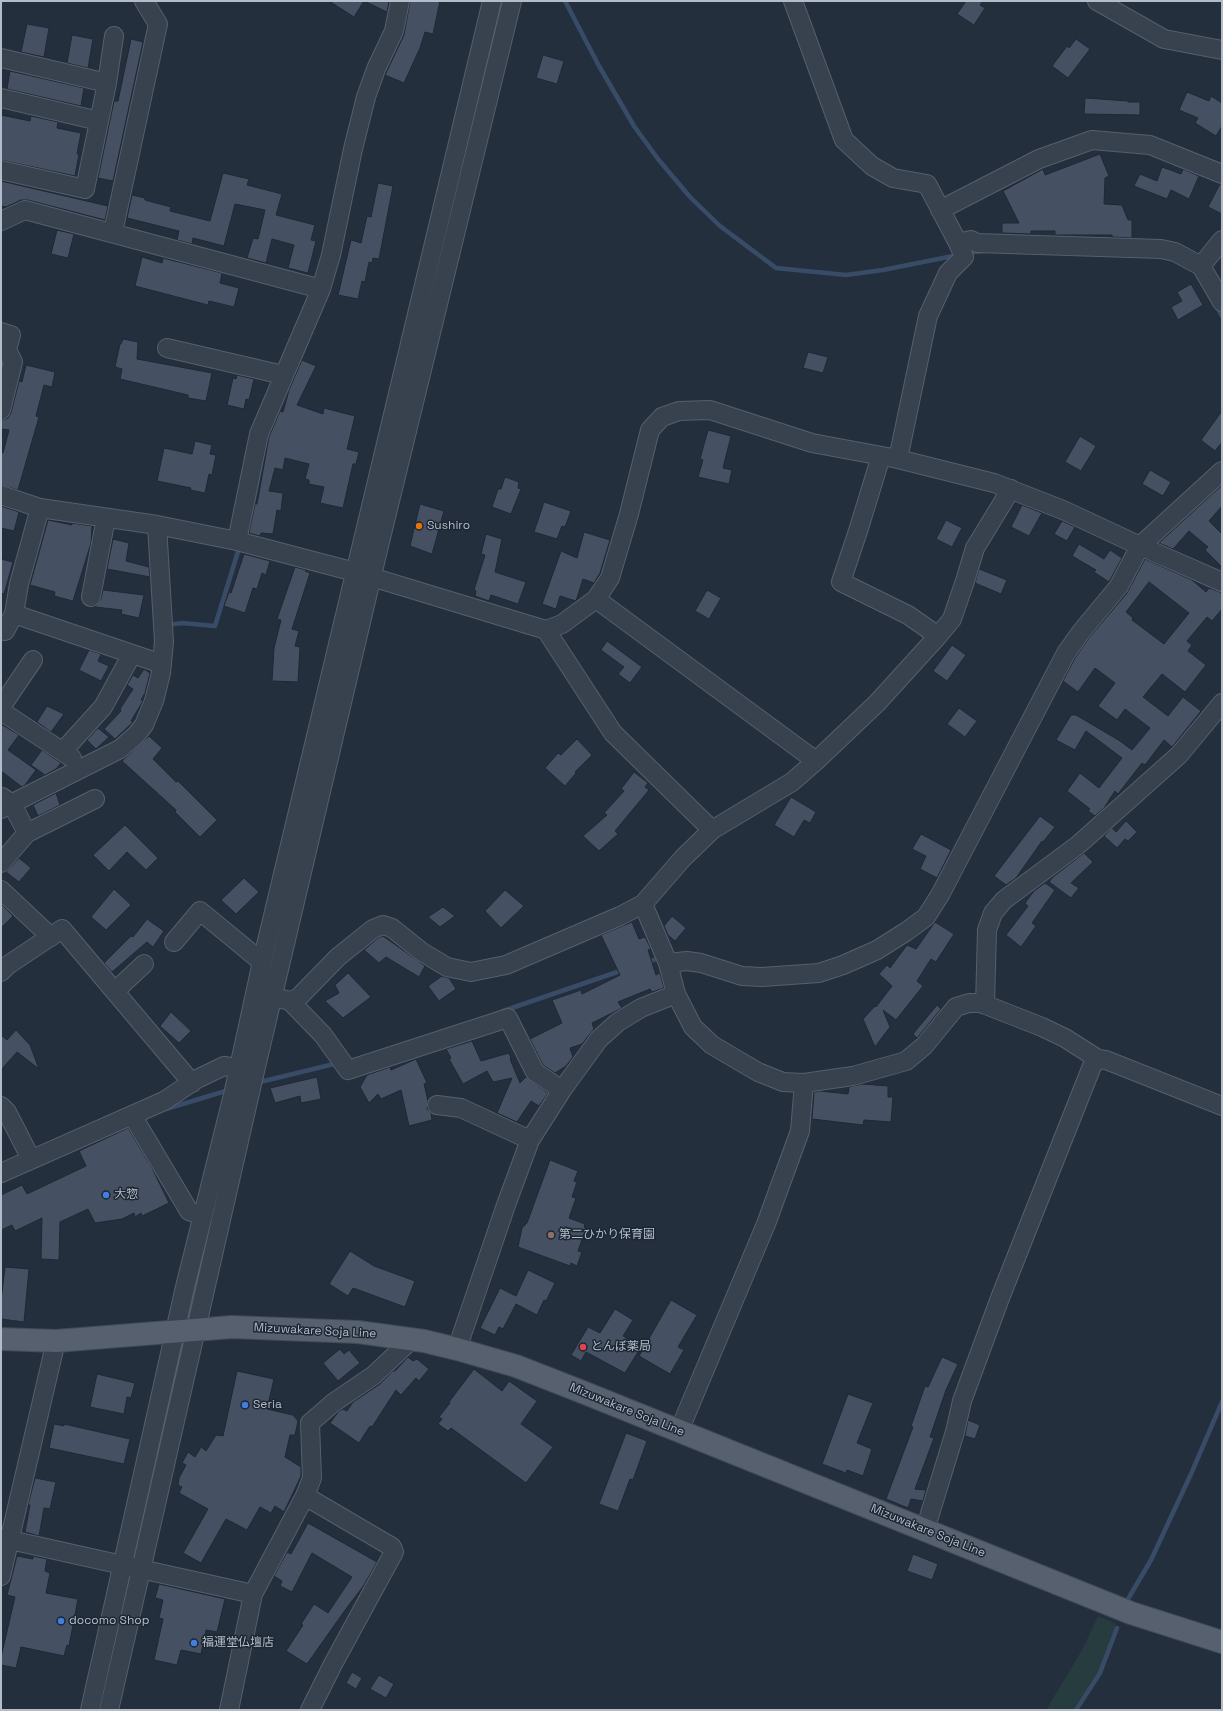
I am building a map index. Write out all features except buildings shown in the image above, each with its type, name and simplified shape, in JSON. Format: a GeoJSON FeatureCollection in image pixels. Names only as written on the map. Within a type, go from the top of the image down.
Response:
{"type":"FeatureCollection","features":[{"type":"Feature","properties":{"kind":"main road","name":"Mizuwakare Soja Line"},"geometry":{"type":"LineString","coordinates":[[1,1339],[56,1341],[232,1327],[358,1332],[412,1339],[457,1349],[516,1366],[1130,1613],[1222,1642]]}},
{"type":"Feature","properties":{"kind":"street"},"geometry":{"type":"LineString","coordinates":[[113,232],[158,24],[144,1]]}},
{"type":"Feature","properties":{"kind":"street"},"geometry":{"type":"LineString","coordinates":[[240,542],[259,434],[279,374],[321,289],[331,255],[351,156],[366,97],[376,69],[394,31],[400,1]]}},
{"type":"Feature","properties":{"kind":"street"},"geometry":{"type":"LineString","coordinates":[[90,1710],[203,1216],[244,1081],[273,997],[364,574],[492,1]]}},
{"type":"Feature","properties":{"kind":"street"},"geometry":{"type":"LineString","coordinates":[[512,1],[262,962],[273,997],[323,1035],[348,1070],[508,1018],[535,1072],[562,1090]]}},
{"type":"Feature","properties":{"kind":"street"},"geometry":{"type":"LineString","coordinates":[[793,1],[844,140],[872,166],[893,178],[928,184],[940,210],[963,246],[964,257],[948,273],[928,316],[889,458],[859,528],[841,582],[908,615],[938,636]]}},
{"type":"Feature","properties":{"kind":"street"},"geometry":{"type":"LineString","coordinates":[[1097,1],[1164,39],[1222,50]]}},
{"type":"Feature","properties":{"kind":"street"},"geometry":{"type":"LineString","coordinates":[[1,170],[85,189],[107,83],[114,36]]}},
{"type":"Feature","properties":{"kind":"street"},"geometry":{"type":"LineString","coordinates":[[1,58],[107,83]]}},
{"type":"Feature","properties":{"kind":"street"},"geometry":{"type":"LineString","coordinates":[[1,98],[99,121]]}},
{"type":"Feature","properties":{"kind":"street"},"geometry":{"type":"LineString","coordinates":[[940,210],[1039,159],[1092,140],[1150,145],[1222,174]]}},
{"type":"Feature","properties":{"kind":"street"},"geometry":{"type":"LineString","coordinates":[[1,221],[25,210],[113,232],[321,289]]}},
{"type":"Feature","properties":{"kind":"street"},"geometry":{"type":"LineString","coordinates":[[1201,266],[1222,240]]}},
{"type":"Feature","properties":{"kind":"street"},"geometry":{"type":"LineString","coordinates":[[963,246],[977,243],[1149,247],[1175,252],[1201,266],[1222,302]]}},
{"type":"Feature","properties":{"kind":"street"},"geometry":{"type":"LineString","coordinates":[[1,332],[11,335],[7,350],[13,362],[1,410]]}},
{"type":"Feature","properties":{"kind":"street"},"geometry":{"type":"LineString","coordinates":[[167,348],[279,374]]}},
{"type":"Feature","properties":{"kind":"street"},"geometry":{"type":"LineString","coordinates":[[1,495],[40,508],[156,525],[240,542],[364,574],[546,630],[562,624],[596,599],[610,578],[629,514],[650,430],[662,417],[680,411],[710,410],[812,443],[889,458],[1011,488],[1222,582]]}},
{"type":"Feature","properties":{"kind":"street"},"geometry":{"type":"LineString","coordinates":[[666,958],[701,963],[742,976],[762,977],[819,973],[843,965],[877,950],[908,931],[926,916],[940,895],[1066,653],[1081,632],[1119,586],[1136,545],[1222,471]]}},
{"type":"Feature","properties":{"kind":"street"},"geometry":{"type":"LineString","coordinates":[[273,997],[298,998],[338,958],[373,929],[383,925],[392,928],[422,952],[448,967],[471,972],[506,965],[620,916],[643,904],[683,858],[712,830],[792,782],[877,703],[938,636],[952,619],[975,548],[1011,488]]}},
{"type":"Feature","properties":{"kind":"street"},"geometry":{"type":"LineString","coordinates":[[5,631],[14,614],[19,584],[40,508]]}},
{"type":"Feature","properties":{"kind":"street"},"geometry":{"type":"LineString","coordinates":[[91,597],[106,518]]}},
{"type":"Feature","properties":{"kind":"street"},"geometry":{"type":"LineString","coordinates":[[28,833],[9,806],[120,749],[136,735],[144,725],[154,702],[162,664],[164,642],[156,525]]}},
{"type":"Feature","properties":{"kind":"street"},"geometry":{"type":"LineString","coordinates":[[596,599],[816,760]]}},
{"type":"Feature","properties":{"kind":"street"},"geometry":{"type":"LineString","coordinates":[[14,614],[162,664]]}},
{"type":"Feature","properties":{"kind":"street"},"geometry":{"type":"LineString","coordinates":[[546,630],[613,734],[712,830]]}},
{"type":"Feature","properties":{"kind":"street"},"geometry":{"type":"LineString","coordinates":[[63,751],[103,707],[132,654]]}},
{"type":"Feature","properties":{"kind":"street"},"geometry":{"type":"LineString","coordinates":[[1,707],[33,660]]}},
{"type":"Feature","properties":{"kind":"street"},"geometry":{"type":"LineString","coordinates":[[985,1005],[986,930],[993,913],[1004,900],[1078,845],[1179,755],[1222,703]]}},
{"type":"Feature","properties":{"kind":"street"},"geometry":{"type":"LineString","coordinates":[[1,711],[73,758],[80,770]]}},
{"type":"Feature","properties":{"kind":"street"},"geometry":{"type":"LineString","coordinates":[[1,863],[28,833],[95,800]]}},
{"type":"Feature","properties":{"kind":"street"},"geometry":{"type":"LineString","coordinates":[[1,890],[51,937]]}},
{"type":"Feature","properties":{"kind":"street"},"geometry":{"type":"LineString","coordinates":[[643,904],[666,958],[676,994],[693,1027],[712,1045],[758,1072],[783,1082],[804,1083],[853,1076],[906,1061],[924,1046],[956,1007],[970,1003],[985,1005],[1042,1027],[1065,1038],[1098,1059],[1106,1060],[1222,1106]]}},
{"type":"Feature","properties":{"kind":"street"},"geometry":{"type":"LineString","coordinates":[[174,942],[200,910],[262,962]]}},
{"type":"Feature","properties":{"kind":"street"},"geometry":{"type":"LineString","coordinates":[[1,972],[8,965],[62,929],[192,1083]]}},
{"type":"Feature","properties":{"kind":"street"},"geometry":{"type":"LineString","coordinates":[[114,991],[144,964]]}},
{"type":"Feature","properties":{"kind":"street"},"geometry":{"type":"LineString","coordinates":[[457,1349],[506,1205],[530,1140],[562,1090],[599,1039],[618,1022],[641,1008],[676,994]]}},
{"type":"Feature","properties":{"kind":"street"},"geometry":{"type":"LineString","coordinates":[[925,1530],[955,1432],[962,1401],[970,1379],[1000,1298],[1090,1073],[1098,1059]]}},
{"type":"Feature","properties":{"kind":"street"},"geometry":{"type":"LineString","coordinates":[[1,1173],[31,1159],[134,1119],[192,1083],[224,1066],[244,1081]]}},
{"type":"Feature","properties":{"kind":"street"},"geometry":{"type":"LineString","coordinates":[[109,1710],[197,1329],[244,1081]]}},
{"type":"Feature","properties":{"kind":"street"},"geometry":{"type":"LineString","coordinates":[[679,1431],[766,1224],[800,1131],[804,1083]]}},
{"type":"Feature","properties":{"kind":"street"},"geometry":{"type":"LineString","coordinates":[[437,1105],[461,1108],[530,1140]]}},
{"type":"Feature","properties":{"kind":"street"},"geometry":{"type":"LineString","coordinates":[[1,1106],[7,1112],[31,1159]]}},
{"type":"Feature","properties":{"kind":"street"},"geometry":{"type":"LineString","coordinates":[[134,1119],[189,1211],[203,1216]]}},
{"type":"Feature","properties":{"kind":"street"},"geometry":{"type":"LineString","coordinates":[[229,1710],[253,1594],[305,1496],[312,1478],[310,1423],[333,1403],[374,1375],[412,1339]]}},
{"type":"Feature","properties":{"kind":"street"},"geometry":{"type":"LineString","coordinates":[[1,1576],[5,1539],[56,1341]]}},
{"type":"Feature","properties":{"kind":"street"},"geometry":{"type":"LineString","coordinates":[[305,1496],[392,1547],[394,1552],[332,1664],[310,1710]]}},
{"type":"Feature","properties":{"kind":"street"},"geometry":{"type":"LineString","coordinates":[[5,1539],[253,1594]]}},
{"type":"Feature","properties":{"kind":"green space"},"geometry":{"type":"Polygon","coordinates":[[[1098,1616],[1116,1624],[1103,1663],[1073,1710],[1046,1710],[1082,1650],[1098,1616]]]}},
{"type":"Feature","properties":{"kind":"waterway"},"geometry":{"type":"LineString","coordinates":[[565,1],[599,66],[634,126],[658,159],[690,197],[720,226],[776,268],[846,275],[883,270],[958,255]]}},
{"type":"Feature","properties":{"kind":"waterway"},"geometry":{"type":"LineString","coordinates":[[967,253],[984,251]]}},
{"type":"Feature","properties":{"kind":"waterway"},"geometry":{"type":"LineString","coordinates":[[1216,305],[1222,316]]}},
{"type":"Feature","properties":{"kind":"waterway"},"geometry":{"type":"LineString","coordinates":[[167,625],[182,623],[215,626],[240,545]]}},
{"type":"Feature","properties":{"kind":"waterway"},"geometry":{"type":"LineString","coordinates":[[646,963],[661,957]]}},
{"type":"Feature","properties":{"kind":"waterway"},"geometry":{"type":"LineString","coordinates":[[503,1011],[623,970]]}},
{"type":"Feature","properties":{"kind":"waterway"},"geometry":{"type":"LineString","coordinates":[[256,1083],[338,1063]]}},
{"type":"Feature","properties":{"kind":"waterway"},"geometry":{"type":"LineString","coordinates":[[166,1109],[229,1090]]}},
{"type":"Feature","properties":{"kind":"waterway"},"geometry":{"type":"LineString","coordinates":[[1128,1599],[1151,1560],[1191,1474],[1222,1402]]}},
{"type":"Feature","properties":{"kind":"waterway"},"geometry":{"type":"LineString","coordinates":[[1076,1710],[1100,1673],[1117,1628]]}},
{"type":"Feature","properties":{"kind":"place","name":"Sushiro"},"geometry":{"type":"Point","coordinates":[419,526]}},
{"type":"Feature","properties":{"kind":"place","name":"大惣"},"geometry":{"type":"Point","coordinates":[106,1195]}},
{"type":"Feature","properties":{"kind":"place","name":"第二ひかり保育園"},"geometry":{"type":"Point","coordinates":[551,1235]}},
{"type":"Feature","properties":{"kind":"place","name":"とんぼ薬局"},"geometry":{"type":"Point","coordinates":[583,1347]}},
{"type":"Feature","properties":{"kind":"place","name":"Seria"},"geometry":{"type":"Point","coordinates":[245,1405]}},
{"type":"Feature","properties":{"kind":"place","name":"docomo Shop"},"geometry":{"type":"Point","coordinates":[61,1621]}},
{"type":"Feature","properties":{"kind":"place","name":"福運堂仏壇店"},"geometry":{"type":"Point","coordinates":[194,1643]}}]}
